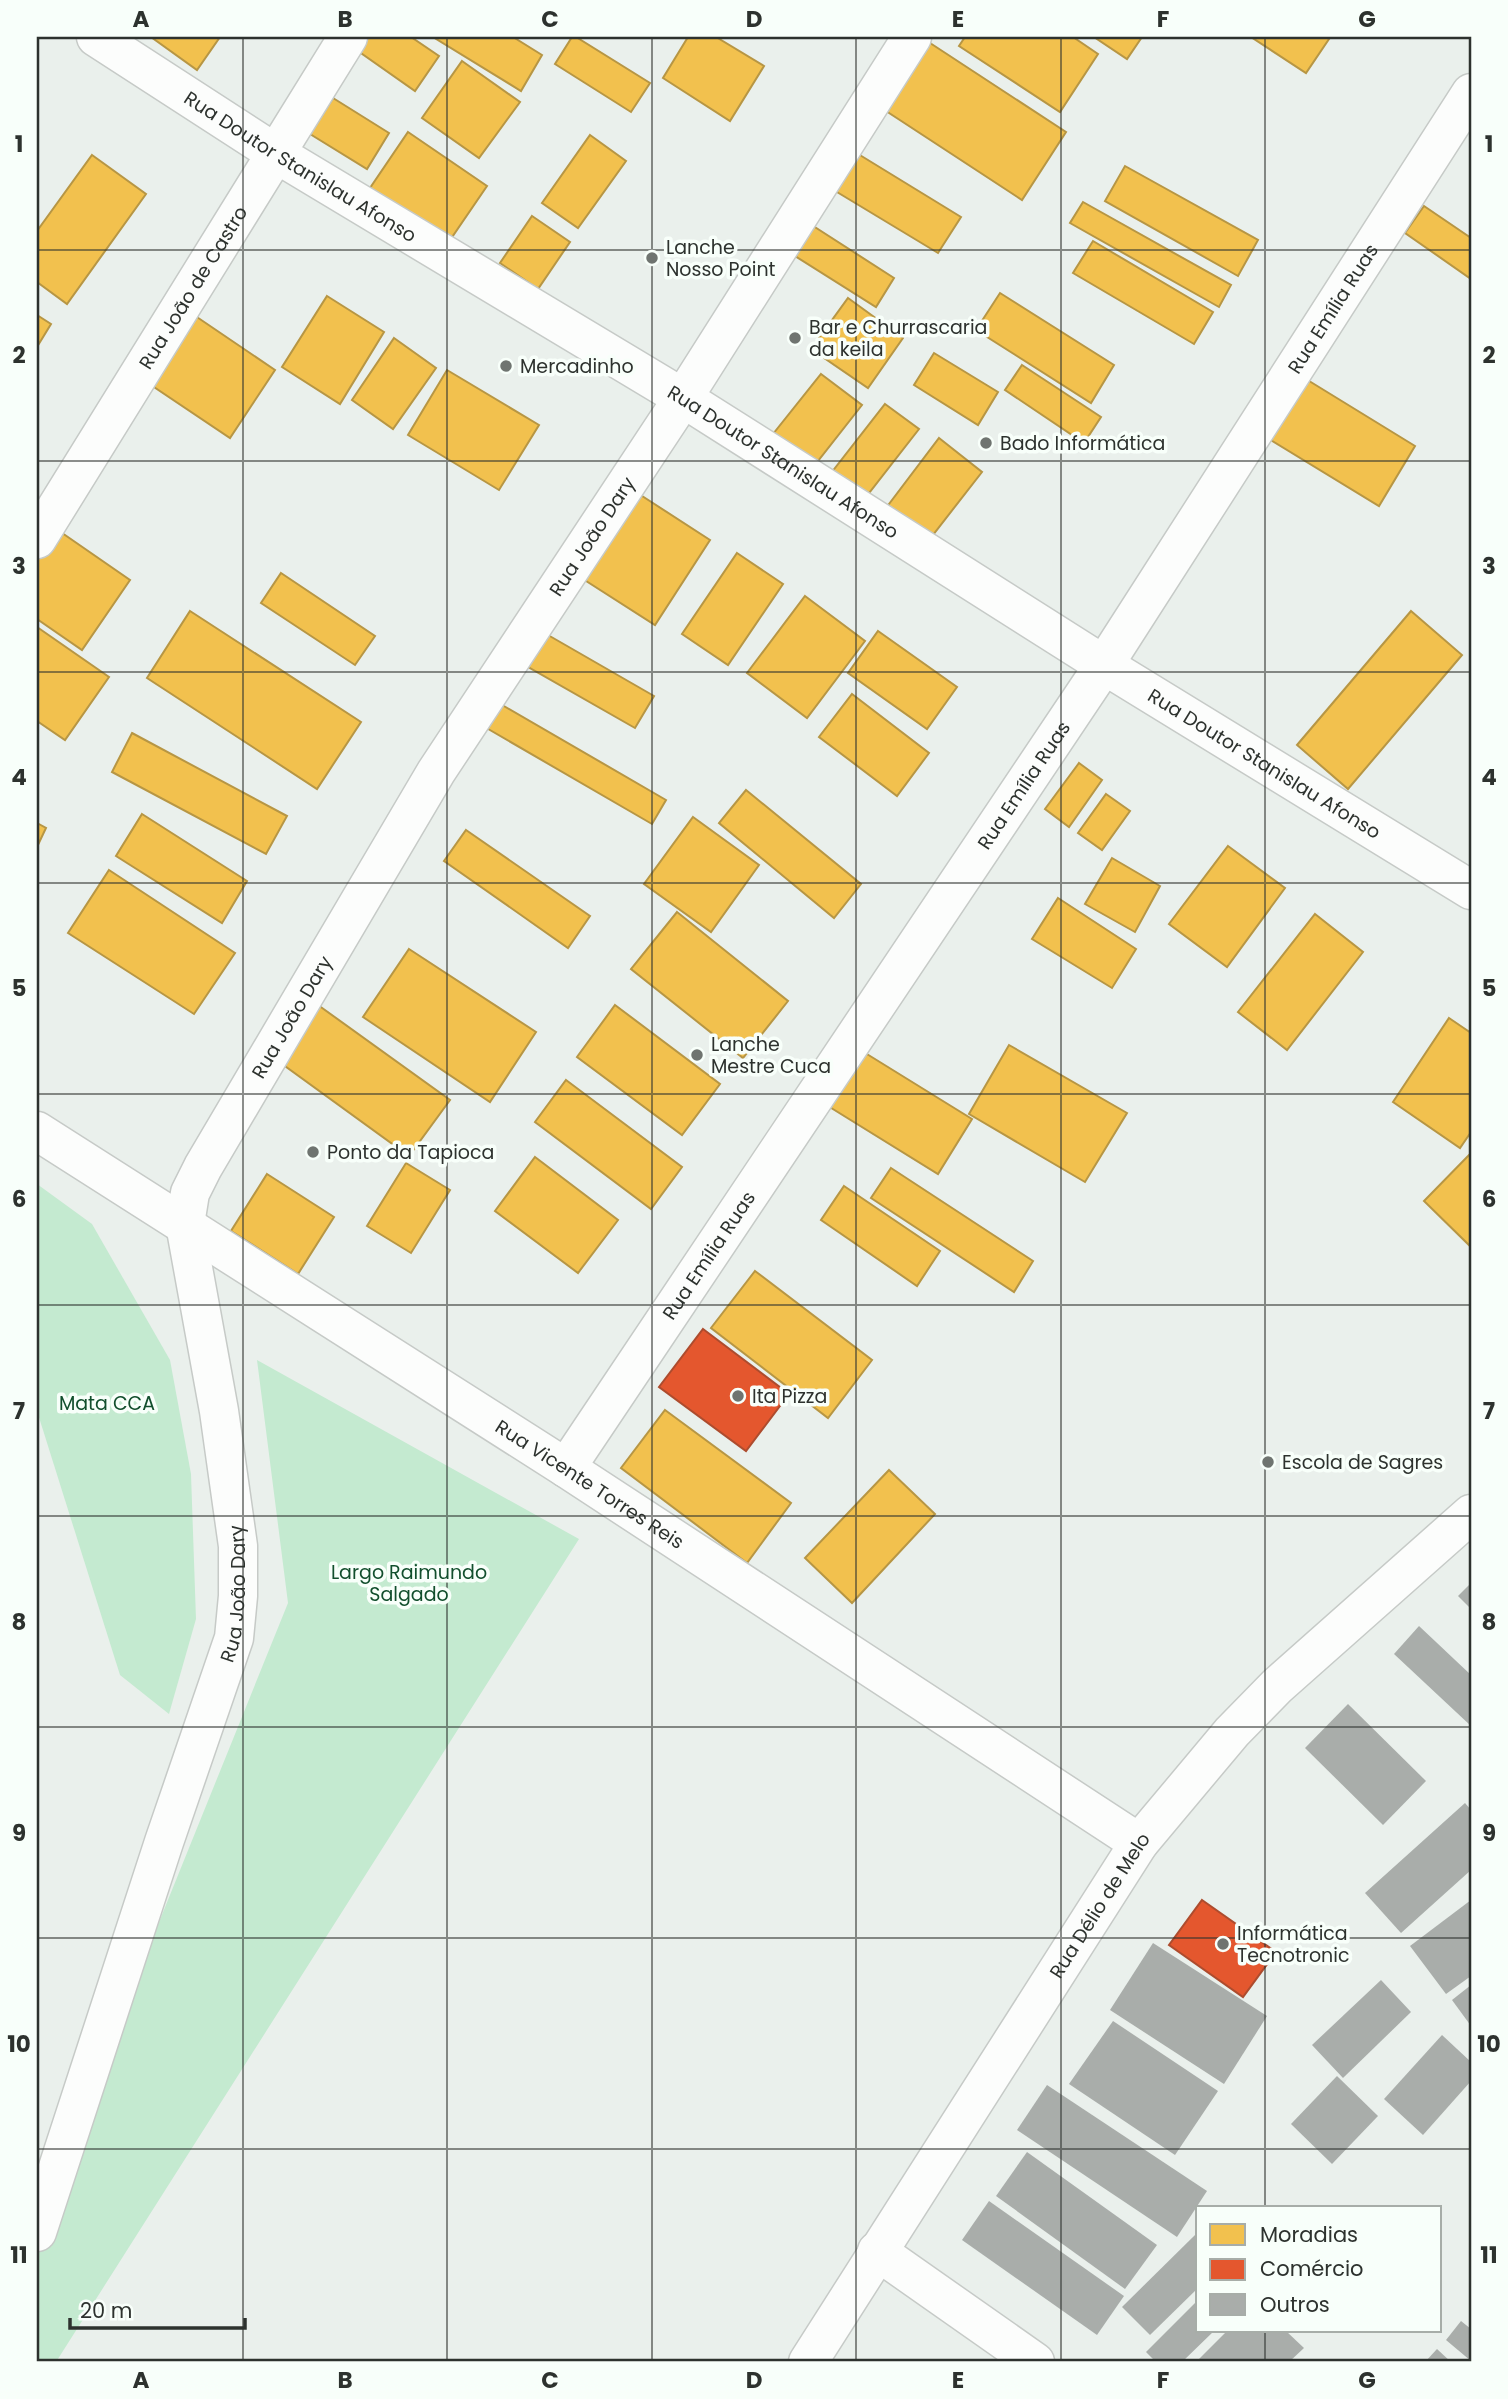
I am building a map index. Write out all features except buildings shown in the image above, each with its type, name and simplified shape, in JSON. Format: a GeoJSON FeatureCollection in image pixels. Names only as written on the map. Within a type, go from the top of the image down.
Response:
{"type":"FeatureCollection","features":[{"type":"Feature","properties":{"kind":"street","name":"Rua Doutor Stanislau Afonso"},"geometry":{"type":"LineString","coordinates":[[96,37],[275,153],[683,398],[1104,664],[1471,890]]}},
{"type":"Feature","properties":{"kind":"street","name":"Rua João de Castro"},"geometry":{"type":"LineString","coordinates":[[37,538],[348,37]]}},
{"type":"Feature","properties":{"kind":"street","name":"Rua João Dary"},"geometry":{"type":"LineString","coordinates":[[37,2232],[164,1842],[234,1638],[238,1596],[238,1546],[219,1411],[185,1224],[190,1193],[429,784],[683,398],[912,37]]}},
{"type":"Feature","properties":{"kind":"street","name":"Rua Emília Ruas"},"geometry":{"type":"LineString","coordinates":[[566,1468],[1104,664],[1471,93]]}},
{"type":"Feature","properties":{"kind":"street","name":"Rua Vicente Torres Reis"},"geometry":{"type":"LineString","coordinates":[[37,1131],[566,1468],[1139,1843]]}},
{"type":"Feature","properties":{"kind":"street","name":"Rua Délio de Melo"},"geometry":{"type":"LineString","coordinates":[[808,2362],[1139,1843],[1232,1732],[1277,1686],[1471,1514]]}},
{"type":"Feature","properties":{"kind":"street"},"geometry":{"type":"LineString","coordinates":[[877,2250],[1035,2362]]}},
{"type":"Feature","properties":{"kind":"green space","name":"Mata CCA"},"geometry":{"type":"Polygon","coordinates":[[[37,1184],[92,1224],[170,1360],[191,1474],[196,1619],[169,1714],[120,1675],[37,1411],[37,1184]]]}},
{"type":"Feature","properties":{"kind":"green space","name":"Largo Raimundo Salgado"},"geometry":{"type":"Polygon","coordinates":[[[257,1360],[579,1539],[56,2362],[37,2362],[37,2224],[288,1603],[257,1360]]]}},
{"type":"Feature","properties":{"kind":"place","name":"Lanche Nosso Point"},"geometry":{"type":"Point","coordinates":[652,258]}},
{"type":"Feature","properties":{"kind":"place","name":"Bar e Churrascaria da keila"},"geometry":{"type":"Point","coordinates":[795,338]}},
{"type":"Feature","properties":{"kind":"place","name":"Mercadinho"},"geometry":{"type":"Point","coordinates":[506,366]}},
{"type":"Feature","properties":{"kind":"place","name":"Bado Informática"},"geometry":{"type":"Point","coordinates":[986,443]}},
{"type":"Feature","properties":{"kind":"place","name":"Lanche Mestre Cuca"},"geometry":{"type":"Point","coordinates":[697,1055]}},
{"type":"Feature","properties":{"kind":"place","name":"Ponto da Tapioca"},"geometry":{"type":"Point","coordinates":[313,1152]}},
{"type":"Feature","properties":{"kind":"place","name":"Ita Pizza"},"geometry":{"type":"Point","coordinates":[738,1396]}},
{"type":"Feature","properties":{"kind":"place","name":"Escola de Sagres"},"geometry":{"type":"Point","coordinates":[1268,1462]}},
{"type":"Feature","properties":{"kind":"place","name":"Informática Tecnotronic"},"geometry":{"type":"Point","coordinates":[1223,1944]}}]}
